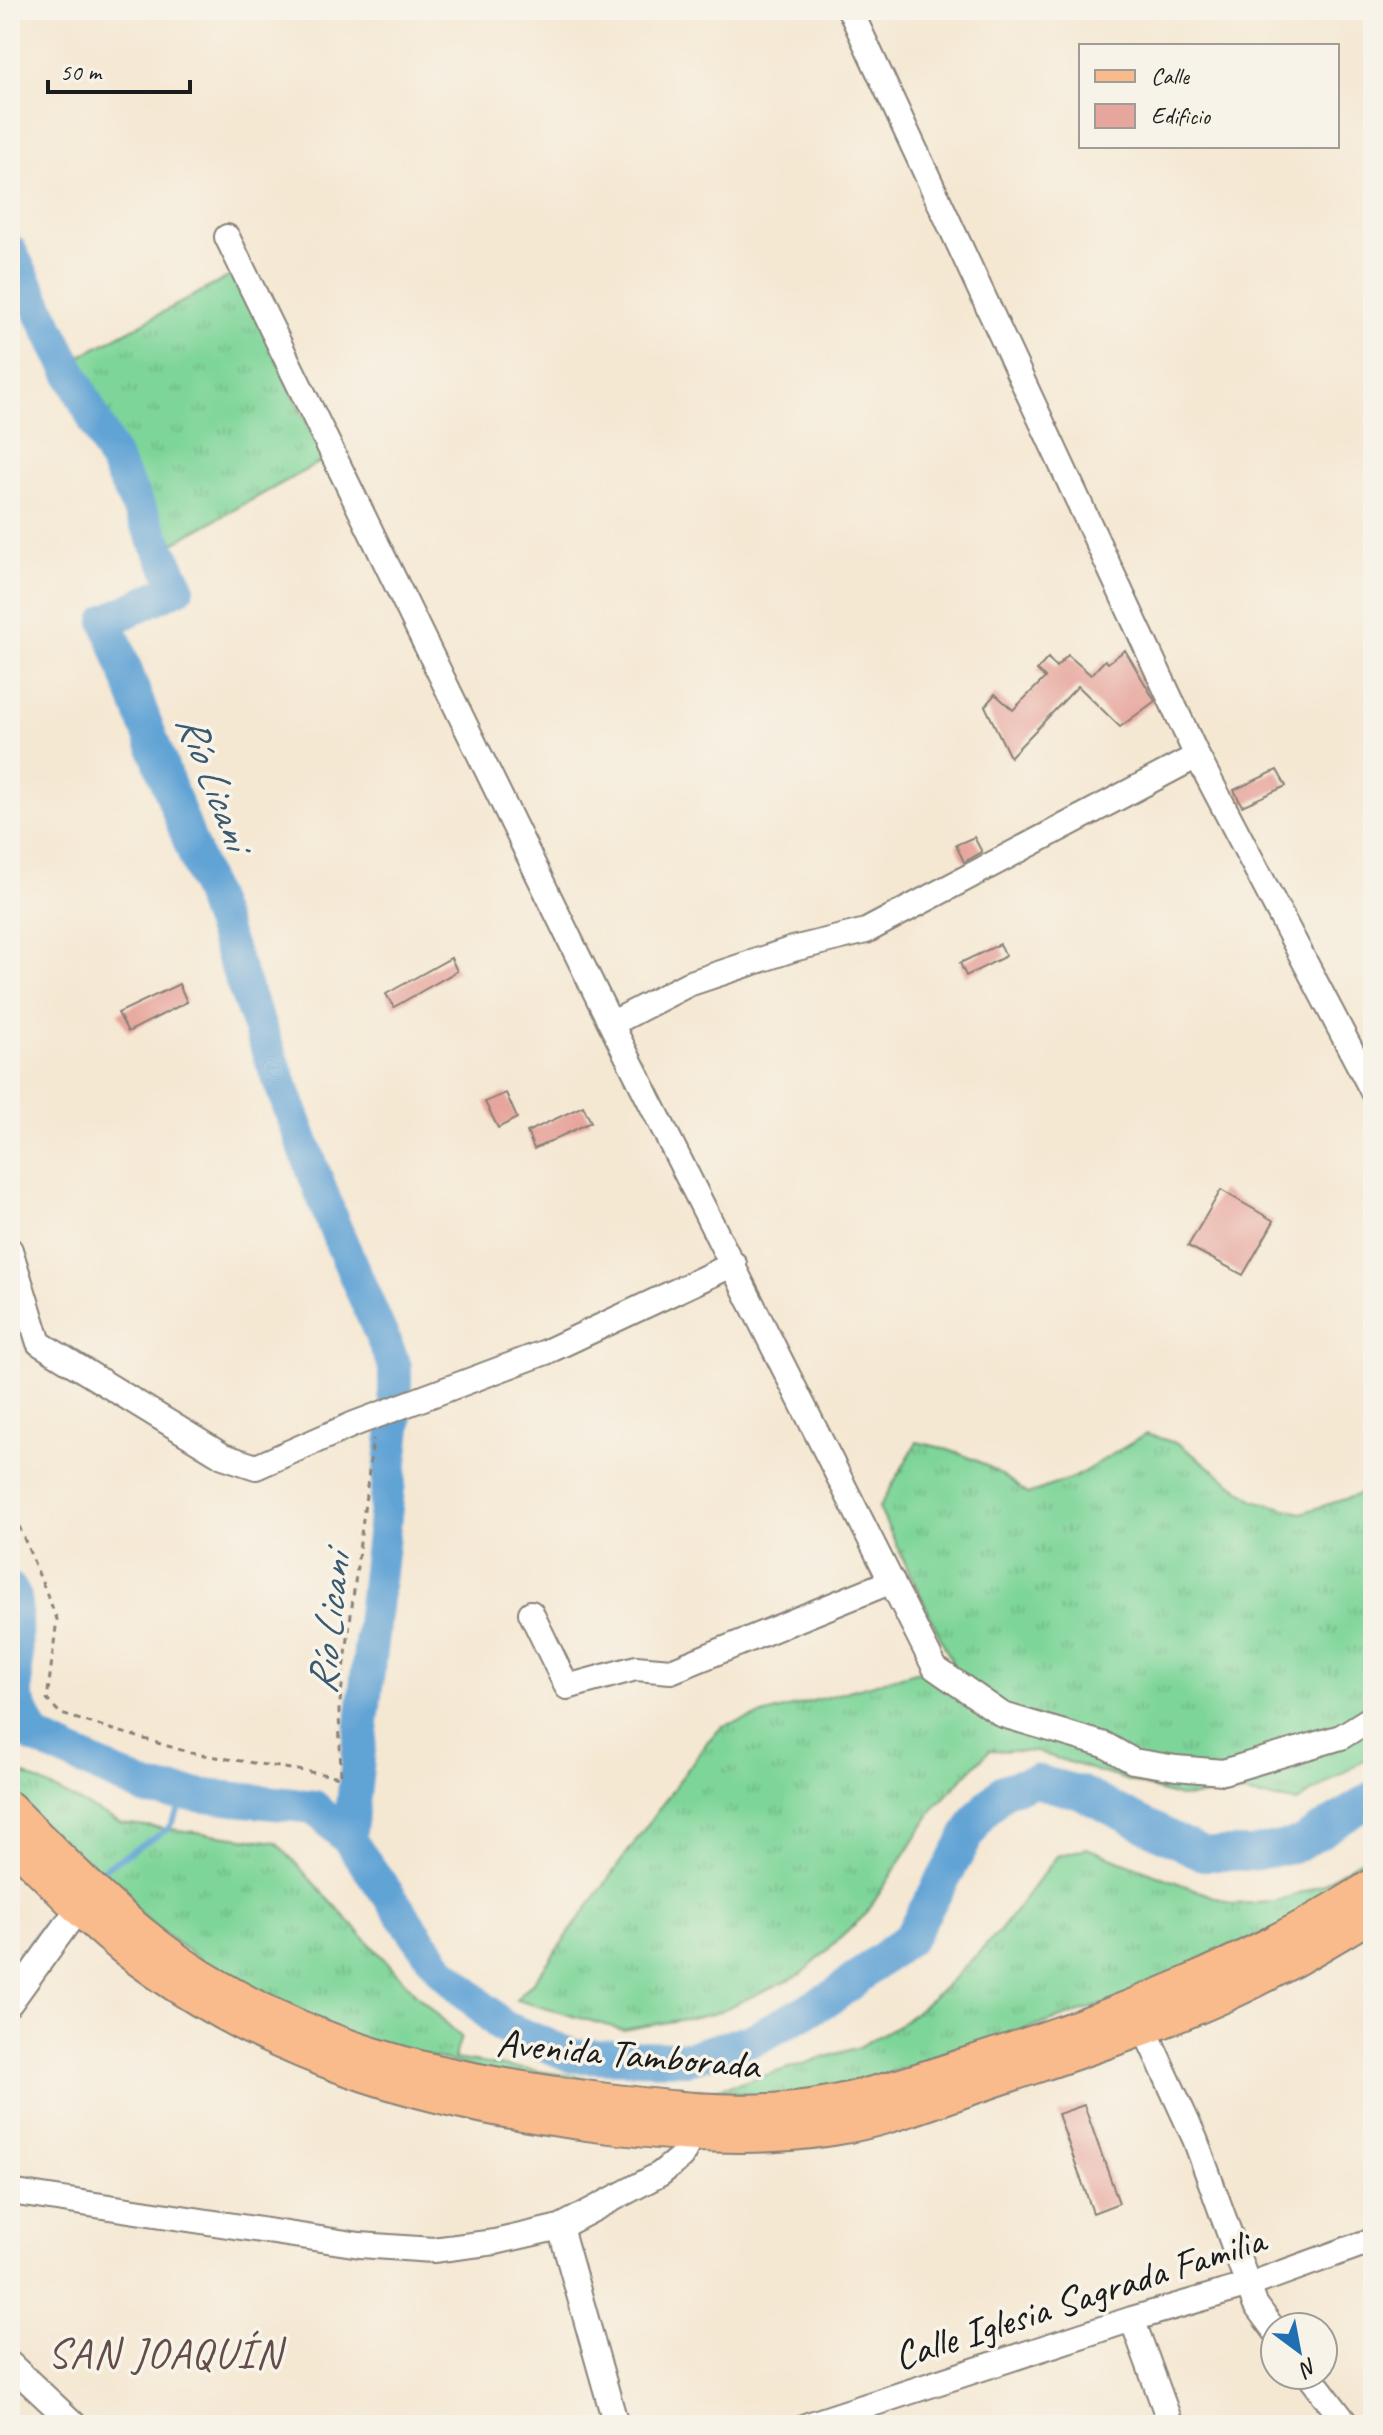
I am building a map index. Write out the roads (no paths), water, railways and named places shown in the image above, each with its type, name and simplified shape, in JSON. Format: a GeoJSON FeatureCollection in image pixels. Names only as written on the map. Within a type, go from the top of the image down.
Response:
{"type":"FeatureCollection","features":[{"type":"Feature","properties":{"kind":"main road","name":"Avenida Tamborada"},"geometry":{"type":"LineString","coordinates":[[10,1807],[134,1926],[214,1983],[346,2045],[444,2074],[513,2087],[685,2108],[742,2111],[845,2100],[1139,2018],[1373,1884]]}},
{"type":"Feature","properties":{"kind":"main road","name":"Avenida Tamborada"},"geometry":{"type":"LineString","coordinates":[[10,1841],[78,1909],[152,1971],[214,2012],[284,2047],[349,2072],[439,2100],[509,2115],[691,2137],[775,2137],[834,2130],[881,2119],[1139,2018],[1274,1972],[1373,1915]]}},
{"type":"Feature","properties":{"kind":"street"},"geometry":{"type":"LineString","coordinates":[[850,10],[1197,756],[1373,1092]]}},
{"type":"Feature","properties":{"kind":"street"},"geometry":{"type":"LineString","coordinates":[[227,237],[611,1024],[935,1668],[1003,1715],[1105,1745],[1133,1761],[1223,1772],[1341,1737],[1373,1717]]}},
{"type":"Feature","properties":{"kind":"street"},"geometry":{"type":"LineString","coordinates":[[611,1024],[688,984],[793,949],[866,931],[1197,756]]}},
{"type":"Feature","properties":{"kind":"street"},"geometry":{"type":"LineString","coordinates":[[10,1250],[39,1343],[223,1456],[256,1467],[376,1416],[546,1352],[734,1264]]}},
{"type":"Feature","properties":{"kind":"street"},"geometry":{"type":"LineString","coordinates":[[531,1613],[567,1687],[636,1668],[671,1671],[892,1581]]}},
{"type":"Feature","properties":{"kind":"street"},"geometry":{"type":"LineString","coordinates":[[10,2003],[78,1909]]}},
{"type":"Feature","properties":{"kind":"street"},"geometry":{"type":"LineString","coordinates":[[1139,2018],[1195,2139],[1260,2311]]}},
{"type":"Feature","properties":{"kind":"street"},"geometry":{"type":"LineString","coordinates":[[10,2192],[360,2245],[419,2249],[495,2242],[560,2227],[660,2174],[681,2157],[691,2137]]}},
{"type":"Feature","properties":{"kind":"street"},"geometry":{"type":"LineString","coordinates":[[560,2227],[616,2425]]}},
{"type":"Feature","properties":{"kind":"street","name":"Calle Iglesia Sagrada Familia"},"geometry":{"type":"LineString","coordinates":[[808,2425],[1132,2319],[1249,2285],[1373,2240]]}},
{"type":"Feature","properties":{"kind":"street"},"geometry":{"type":"LineString","coordinates":[[1132,2319],[1171,2425]]}},
{"type":"Feature","properties":{"kind":"street"},"geometry":{"type":"LineString","coordinates":[[10,2364],[75,2425]]}},
{"type":"Feature","properties":{"kind":"street"},"geometry":{"type":"LineString","coordinates":[[1321,2391],[1347,2425]]}},
{"type":"Feature","properties":{"kind":"waterway","name":"Río Licani"},"geometry":{"type":"LineString","coordinates":[[10,251],[178,587],[107,621],[334,1226],[395,1367],[395,1396]]}},
{"type":"Feature","properties":{"kind":"waterway","name":"Río Licani"},"geometry":{"type":"LineString","coordinates":[[349,1840],[396,1418]]}},
{"type":"Feature","properties":{"kind":"waterway"},"geometry":{"type":"LineString","coordinates":[[10,1589],[15,1598],[16,1698],[34,1737],[149,1790],[314,1807],[349,1840],[441,1969],[503,2027],[573,2056],[688,2058],[755,2039],[835,1995],[910,1937],[979,1816],[1005,1790],[1035,1781],[1081,1793],[1203,1854],[1252,1854],[1300,1844],[1373,1798]]}},
{"type":"Feature","properties":{"kind":"waterway"},"geometry":{"type":"LineString","coordinates":[[98,1872],[168,1829],[188,1794]]}},
{"type":"Feature","properties":{"kind":"waterway"},"geometry":{"type":"LineString","coordinates":[[10,1971],[51,1916]]}},
{"type":"Feature","properties":{"kind":"district","name":"SAN JOAQUÍN"},"geometry":{"type":"Point","coordinates":[165,2353]}}]}
